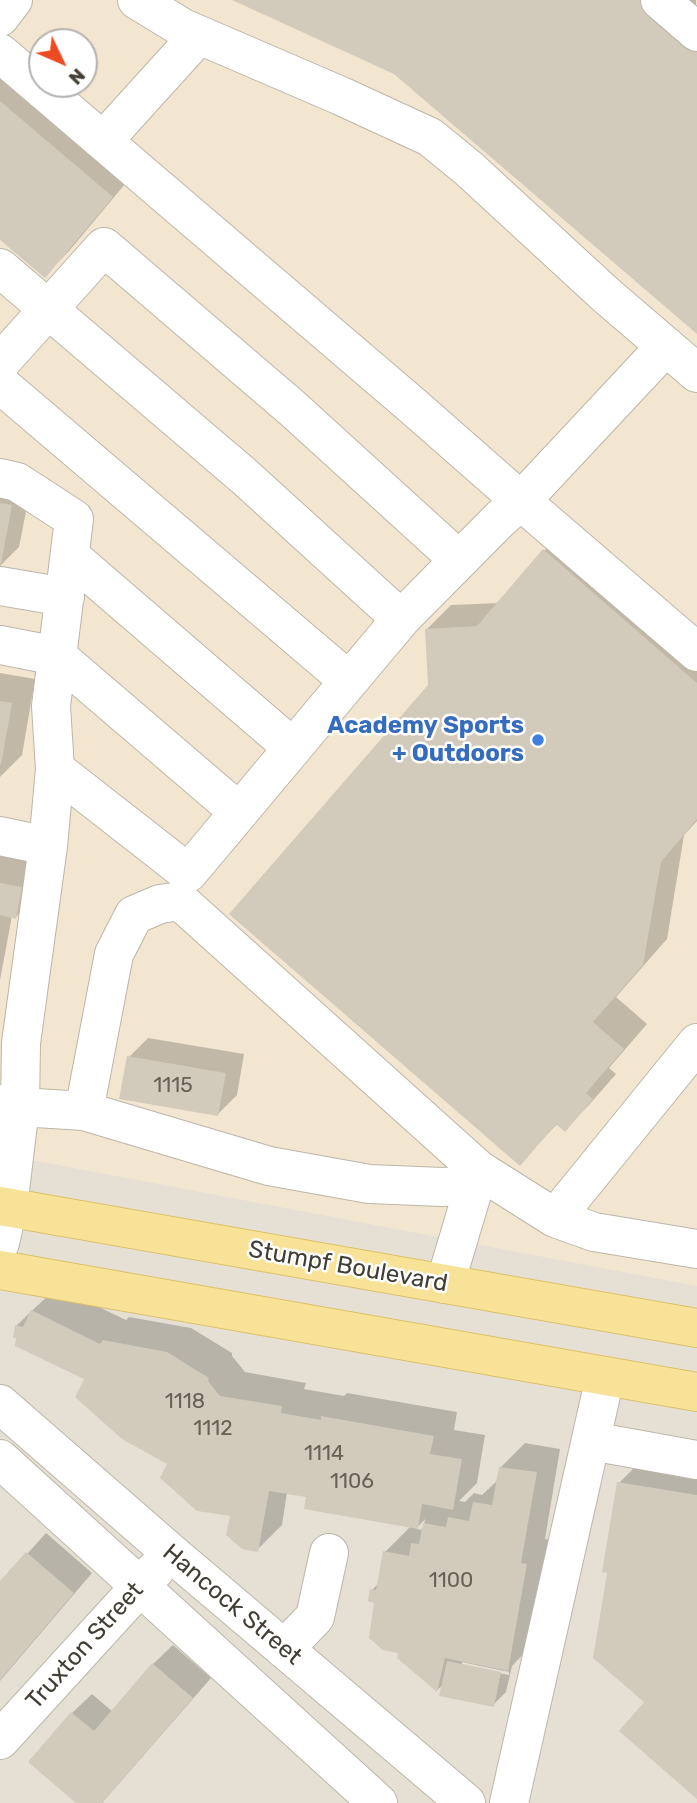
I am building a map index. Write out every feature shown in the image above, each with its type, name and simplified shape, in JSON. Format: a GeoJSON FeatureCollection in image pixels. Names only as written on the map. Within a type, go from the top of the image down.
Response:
{"type":"FeatureCollection","features":[{"type":"Feature","properties":{"kind":"main road","name":"Stumpf Boulevard"},"geometry":{"type":"LineString","coordinates":[[3,1218],[445,1284],[697,1328]]}},
{"type":"Feature","properties":{"kind":"main road"},"geometry":{"type":"LineString","coordinates":[[0,1270],[697,1392]]}},
{"type":"Feature","properties":{"kind":"street"},"geometry":{"type":"LineString","coordinates":[[0,17],[13,0]]}},
{"type":"Feature","properties":{"kind":"street"},"geometry":{"type":"LineString","coordinates":[[137,0],[183,28],[430,137],[697,373]]}},
{"type":"Feature","properties":{"kind":"street"},"geometry":{"type":"LineString","coordinates":[[660,0],[697,33]]}},
{"type":"Feature","properties":{"kind":"street"},"geometry":{"type":"LineString","coordinates":[[103,141],[199,35]]}},
{"type":"Feature","properties":{"kind":"street"},"geometry":{"type":"LineString","coordinates":[[0,53],[697,652]]}},
{"type":"Feature","properties":{"kind":"street"},"geometry":{"type":"LineString","coordinates":[[0,363],[104,247],[282,399],[459,561]]}},
{"type":"Feature","properties":{"kind":"street"},"geometry":{"type":"LineString","coordinates":[[0,268],[245,477],[401,619]]}},
{"type":"Feature","properties":{"kind":"street"},"geometry":{"type":"LineString","coordinates":[[84,1111],[114,954],[134,915],[160,904],[184,887],[239,812],[401,619],[521,501],[666,346]]}},
{"type":"Feature","properties":{"kind":"street"},"geometry":{"type":"LineString","coordinates":[[0,384],[349,681]]}},
{"type":"Feature","properties":{"kind":"street"},"geometry":{"type":"LineString","coordinates":[[0,412],[53,459],[94,464]]}},
{"type":"Feature","properties":{"kind":"street"},"geometry":{"type":"LineString","coordinates":[[3,1218],[10,1106],[48,846],[55,769],[51,706],[57,656],[74,519],[94,464]]}},
{"type":"Feature","properties":{"kind":"street"},"geometry":{"type":"LineString","coordinates":[[8,480],[74,519]]}},
{"type":"Feature","properties":{"kind":"street"},"geometry":{"type":"LineString","coordinates":[[70,556],[293,748]]}},
{"type":"Feature","properties":{"kind":"street"},"geometry":{"type":"LineString","coordinates":[[0,586],[65,597]]}},
{"type":"Feature","properties":{"kind":"street"},"geometry":{"type":"LineString","coordinates":[[0,645],[57,656],[239,812]]}},
{"type":"Feature","properties":{"kind":"street"},"geometry":{"type":"LineString","coordinates":[[55,769],[184,887],[477,1177],[555,1218],[594,1232],[697,1249]]}},
{"type":"Feature","properties":{"kind":"street"},"geometry":{"type":"LineString","coordinates":[[0,836],[48,846]]}},
{"type":"Feature","properties":{"kind":"street"},"geometry":{"type":"LineString","coordinates":[[555,1218],[697,1043]]}},
{"type":"Feature","properties":{"kind":"street"},"geometry":{"type":"LineString","coordinates":[[10,1106],[84,1111],[269,1167],[369,1184],[442,1186],[477,1177]]}},
{"type":"Feature","properties":{"kind":"street"},"geometry":{"type":"LineString","coordinates":[[445,1284],[477,1177]]}},
{"type":"Feature","properties":{"kind":"street"},"geometry":{"type":"LineString","coordinates":[[509,1803],[605,1377]]}},
{"type":"Feature","properties":{"kind":"street","name":"Hancock Street"},"geometry":{"type":"LineString","coordinates":[[0,1404],[466,1803]]}},
{"type":"Feature","properties":{"kind":"street"},"geometry":{"type":"LineString","coordinates":[[591,1441],[697,1460]]}},
{"type":"Feature","properties":{"kind":"street","name":"Hancock Street"},"geometry":{"type":"LineString","coordinates":[[0,1459],[378,1803]]}},
{"type":"Feature","properties":{"kind":"street","name":"Truxton Street"},"geometry":{"type":"LineString","coordinates":[[0,1740],[171,1553]]}},
{"type":"Feature","properties":{"kind":"street"},"geometry":{"type":"LineString","coordinates":[[284,1649],[316,1617],[329,1553]]}},
{"type":"Feature","properties":{"kind":"shaded area"},"geometry":{"type":"Polygon","coordinates":[[[0,0],[697,0],[697,1286],[0,1154],[0,0]]]}},
{"type":"Feature","properties":{"kind":"shaded area"},"geometry":{"type":"Polygon","coordinates":[[[0,1152],[697,1279],[697,1803],[0,1803],[0,1152]]]}},
{"type":"Feature","properties":{"kind":"building"},"geometry":{"type":"Polygon","coordinates":[[[232,0],[644,0],[697,45],[697,334],[394,74],[232,0]]]}},
{"type":"Feature","properties":{"kind":"building"},"geometry":{"type":"Polygon","coordinates":[[[0,101],[113,197],[45,278],[0,240],[0,101]]]}},
{"type":"Feature","properties":{"kind":"building"},"geometry":{"type":"Polygon","coordinates":[[[0,503],[12,505],[1,564],[0,564],[0,503]]]}},
{"type":"Feature","properties":{"kind":"building","name":"Academy Sports + Outdoors"},"geometry":{"type":"Polygon","coordinates":[[[543,549],[697,683],[697,819],[661,862],[643,965],[593,1022],[624,1049],[586,1093],[593,1099],[565,1132],[556,1124],[520,1166],[229,914],[428,685],[425,629],[477,626],[543,549]]]}},
{"type":"Feature","properties":{"kind":"building"},"geometry":{"type":"Polygon","coordinates":[[[0,701],[12,703],[1,765],[0,765],[0,701]]]}},
{"type":"Feature","properties":{"kind":"building"},"geometry":{"type":"Polygon","coordinates":[[[0,883],[22,887],[16,919],[0,915],[0,883]]]}},
{"type":"Feature","properties":{"kind":"building"},"geometry":{"type":"Polygon","coordinates":[[[127,1056],[226,1073],[218,1116],[119,1099],[127,1056]]]}},
{"type":"Feature","properties":{"kind":"building"},"geometry":{"type":"Polygon","coordinates":[[[31,1310],[100,1344],[103,1340],[167,1352],[209,1378],[208,1381],[220,1396],[282,1406],[281,1413],[321,1420],[321,1416],[434,1436],[430,1454],[462,1459],[453,1510],[422,1504],[418,1529],[304,1509],[306,1497],[269,1491],[258,1552],[242,1549],[226,1535],[230,1516],[197,1511],[160,1478],[167,1464],[122,1439],[75,1397],[84,1379],[15,1346],[15,1325],[23,1327],[31,1310]]]}},
{"type":"Feature","properties":{"kind":"building"},"geometry":{"type":"Polygon","coordinates":[[[499,1467],[537,1472],[521,1563],[527,1564],[508,1671],[445,1658],[437,1692],[397,1658],[398,1653],[383,1650],[369,1638],[374,1603],[368,1601],[370,1589],[376,1590],[383,1551],[409,1556],[411,1543],[419,1544],[423,1523],[446,1527],[448,1517],[469,1521],[473,1502],[492,1505],[499,1467]]]}},
{"type":"Feature","properties":{"kind":"building"},"geometry":{"type":"Polygon","coordinates":[[[617,1482],[697,1495],[697,1799],[619,1731],[644,1702],[593,1658],[607,1573],[602,1572],[617,1482]]]}},
{"type":"Feature","properties":{"kind":"building"},"geometry":{"type":"Polygon","coordinates":[[[26,1552],[74,1593],[0,1680],[0,1581],[26,1552]]]}},
{"type":"Feature","properties":{"kind":"building"},"geometry":{"type":"Polygon","coordinates":[[[447,1661],[501,1672],[494,1707],[439,1696],[447,1661]]]}},
{"type":"Feature","properties":{"kind":"building"},"geometry":{"type":"Polygon","coordinates":[[[152,1663],[193,1698],[102,1803],[76,1803],[28,1762],[71,1712],[94,1731],[152,1663]]]}},
{"type":"Feature","properties":{"kind":"place","name":"Academy Sports + Outdoors"},"geometry":{"type":"Point","coordinates":[538,740]}}]}
